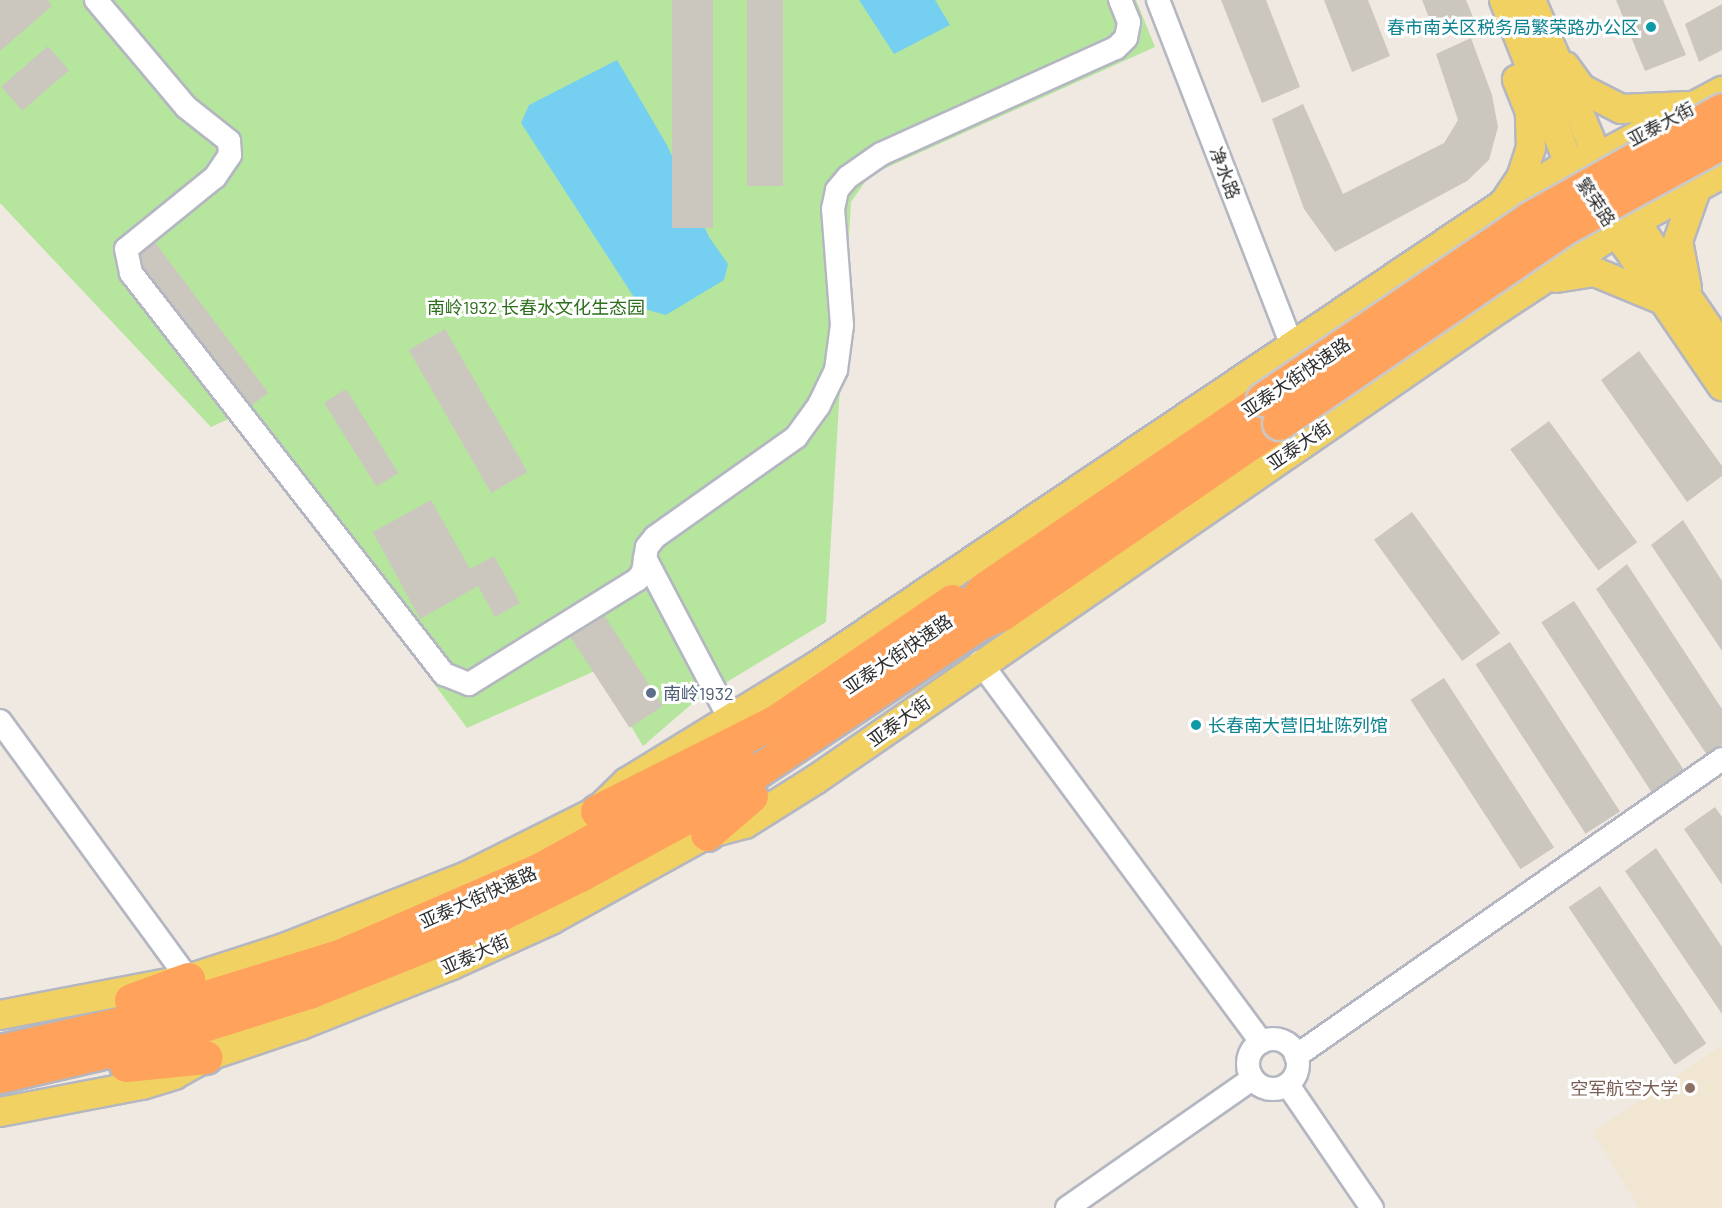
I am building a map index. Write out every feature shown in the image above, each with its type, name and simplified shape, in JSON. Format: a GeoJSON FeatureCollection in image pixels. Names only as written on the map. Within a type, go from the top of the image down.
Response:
{"type":"FeatureCollection","features":[{"type":"Feature","properties":{"kind":"highway","name":"亚泰大街快速路"},"geometry":{"type":"LineString","coordinates":[[0,1076],[147,1042],[241,1015],[360,974],[493,918],[694,813],[982,622],[994,601],[1271,411],[1530,218],[1709,108]]}},
{"type":"Feature","properties":{"kind":"highway","name":"亚泰大街快速路"},"geometry":{"type":"LineString","coordinates":[[1271,411],[1568,226],[1722,142]]}},
{"type":"Feature","properties":{"kind":"highway"},"geometry":{"type":"LineString","coordinates":[[597,811],[752,734],[963,594],[994,601],[991,634],[764,784],[707,834]]}},
{"type":"Feature","properties":{"kind":"highway","name":"亚泰大街快速路"},"geometry":{"type":"LineString","coordinates":[[0,1051],[118,1024],[286,974],[500,888],[591,842],[764,745],[971,604],[994,601]]}},
{"type":"Feature","properties":{"kind":"highway"},"geometry":{"type":"LineString","coordinates":[[0,1036],[82,1017],[189,979]]}},
{"type":"Feature","properties":{"kind":"highway"},"geometry":{"type":"LineString","coordinates":[[0,1089],[137,1064],[206,1057]]}},
{"type":"Feature","properties":{"kind":"main road"},"geometry":{"type":"LineString","coordinates":[[1499,0],[1505,50],[1530,112],[1531,148],[1521,178],[1503,204]]}},
{"type":"Feature","properties":{"kind":"main road","name":"繁荣路"},"geometry":{"type":"LineString","coordinates":[[1504,0],[1583,161],[1626,228],[1660,299],[1722,386]]}},
{"type":"Feature","properties":{"kind":"main road","name":"繁荣路"},"geometry":{"type":"LineString","coordinates":[[1531,0],[1547,39],[1583,161]]}},
{"type":"Feature","properties":{"kind":"main road"},"geometry":{"type":"LineString","coordinates":[[1547,39],[1582,89],[1621,109],[1709,108]]}},
{"type":"Feature","properties":{"kind":"main road","name":"亚泰大街"},"geometry":{"type":"LineString","coordinates":[[0,1015],[189,979],[284,948],[467,876],[597,811],[627,782],[730,719],[1023,529],[1503,204],[1583,161],[1709,108],[1722,91]]}},
{"type":"Feature","properties":{"kind":"main road","name":"亚泰大街"},"geometry":{"type":"LineString","coordinates":[[0,1112],[142,1085],[174,1075],[206,1057],[301,1025],[452,964],[560,916],[707,834],[755,818],[873,740],[980,662],[1500,308],[1626,228],[1710,181]]}},
{"type":"Feature","properties":{"kind":"main road"},"geometry":{"type":"LineString","coordinates":[[1692,304],[1678,241],[1710,181]]}},
{"type":"Feature","properties":{"kind":"main road","name":"繁荣路"},"geometry":{"type":"LineString","coordinates":[[1626,228],[1692,304],[1722,347]]}},
{"type":"Feature","properties":{"kind":"main road"},"geometry":{"type":"LineString","coordinates":[[1548,279],[1595,272],[1660,299]]}},
{"type":"Feature","properties":{"kind":"street"},"geometry":{"type":"LineString","coordinates":[[96,0],[186,107],[229,141],[230,155],[215,177],[126,249],[131,273],[444,674],[469,684],[637,580],[655,537],[796,437],[819,405],[836,370],[842,325],[833,209],[837,190],[848,177],[881,154],[1116,48],[1126,38],[1129,22],[1120,0]]}},
{"type":"Feature","properties":{"kind":"street","name":"净水路"},"geometry":{"type":"LineString","coordinates":[[1158,0],[1292,346]]}},
{"type":"Feature","properties":{"kind":"street"},"geometry":{"type":"LineString","coordinates":[[645,558],[730,719]]}},
{"type":"Feature","properties":{"kind":"street"},"geometry":{"type":"LineString","coordinates":[[980,662],[1261,1042]]}},
{"type":"Feature","properties":{"kind":"street"},"geometry":{"type":"LineString","coordinates":[[0,721],[189,979]]}},
{"type":"Feature","properties":{"kind":"street"},"geometry":{"type":"LineString","coordinates":[[1296,1056],[1722,759]]}},
{"type":"Feature","properties":{"kind":"street"},"geometry":{"type":"LineString","coordinates":[[1252,1079],[1272,1089],[1288,1085],[1298,1068],[1296,1056],[1283,1041],[1261,1042]]}},
{"type":"Feature","properties":{"kind":"street"},"geometry":{"type":"LineString","coordinates":[[1252,1079],[1248,1061],[1261,1042]]}},
{"type":"Feature","properties":{"kind":"street"},"geometry":{"type":"LineString","coordinates":[[1067,1208],[1252,1079]]}},
{"type":"Feature","properties":{"kind":"street"},"geometry":{"type":"LineString","coordinates":[[1288,1085],[1372,1208]]}},
{"type":"Feature","properties":{"kind":"shaded area","name":"空军航空大学"},"geometry":{"type":"Polygon","coordinates":[[[1722,1045],[1722,1208],[1639,1208],[1593,1132],[1722,1045]]]}},
{"type":"Feature","properties":{"kind":"green space","name":"南岭1932 长春水文化生态园"},"geometry":{"type":"Polygon","coordinates":[[[0,0],[1136,0],[1155,47],[870,175],[851,202],[826,622],[694,702],[643,746],[597,670],[467,728],[235,416],[211,427],[0,203],[0,0]]]}},
{"type":"Feature","properties":{"kind":"water"},"geometry":{"type":"Polygon","coordinates":[[[859,0],[935,0],[950,25],[894,54],[859,0]]]}},
{"type":"Feature","properties":{"kind":"water"},"geometry":{"type":"Polygon","coordinates":[[[617,60],[667,145],[709,237],[728,264],[724,280],[666,315],[641,308],[521,123],[529,105],[617,60]]]}},
{"type":"Feature","properties":{"kind":"building"},"geometry":{"type":"Polygon","coordinates":[[[0,0],[47,0],[52,6],[0,51],[0,0]]]}},
{"type":"Feature","properties":{"kind":"building"},"geometry":{"type":"Polygon","coordinates":[[[672,0],[713,0],[713,228],[672,228],[672,0]]]}},
{"type":"Feature","properties":{"kind":"building"},"geometry":{"type":"Polygon","coordinates":[[[747,0],[783,0],[783,186],[747,186],[747,0]]]}},
{"type":"Feature","properties":{"kind":"building"},"geometry":{"type":"Polygon","coordinates":[[[1221,0],[1266,0],[1300,87],[1262,103],[1221,0]]]}},
{"type":"Feature","properties":{"kind":"building"},"geometry":{"type":"Polygon","coordinates":[[[1324,0],[1368,0],[1390,56],[1352,72],[1324,0]]]}},
{"type":"Feature","properties":{"kind":"building"},"geometry":{"type":"Polygon","coordinates":[[[1422,0],[1466,0],[1475,22],[1437,38],[1422,0]]]}},
{"type":"Feature","properties":{"kind":"building","name":"春市南关区税务局繁荣路办公区"},"geometry":{"type":"Polygon","coordinates":[[[1616,0],[1663,0],[1686,55],[1645,71],[1616,0]]]}},
{"type":"Feature","properties":{"kind":"building"},"geometry":{"type":"Polygon","coordinates":[[[1722,4],[1722,50],[1699,62],[1685,24],[1722,4]]]}},
{"type":"Feature","properties":{"kind":"building"},"geometry":{"type":"Polygon","coordinates":[[[1471,38],[1492,95],[1498,127],[1489,160],[1467,181],[1335,252],[1304,209],[1272,119],[1303,104],[1343,194],[1444,143],[1458,120],[1436,54],[1471,38]]]}},
{"type":"Feature","properties":{"kind":"building"},"geometry":{"type":"Polygon","coordinates":[[[48,46],[69,70],[22,111],[1,87],[48,46]]]}},
{"type":"Feature","properties":{"kind":"building"},"geometry":{"type":"Polygon","coordinates":[[[154,241],[268,393],[245,410],[131,258],[154,241]]]}},
{"type":"Feature","properties":{"kind":"building"},"geometry":{"type":"Polygon","coordinates":[[[445,329],[528,472],[491,493],[409,350],[445,329]]]}},
{"type":"Feature","properties":{"kind":"building"},"geometry":{"type":"Polygon","coordinates":[[[1639,351],[1722,466],[1722,476],[1687,502],[1601,380],[1639,351]]]}},
{"type":"Feature","properties":{"kind":"building"},"geometry":{"type":"Polygon","coordinates":[[[346,389],[398,473],[376,487],[324,403],[346,389]]]}},
{"type":"Feature","properties":{"kind":"building"},"geometry":{"type":"Polygon","coordinates":[[[1549,421],[1637,542],[1598,571],[1510,449],[1549,421]]]}},
{"type":"Feature","properties":{"kind":"building"},"geometry":{"type":"Polygon","coordinates":[[[431,500],[470,569],[494,556],[520,603],[495,617],[478,586],[420,619],[373,532],[431,500]]]}},
{"type":"Feature","properties":{"kind":"building"},"geometry":{"type":"Polygon","coordinates":[[[1412,512],[1500,633],[1462,661],[1374,540],[1412,512]]]}},
{"type":"Feature","properties":{"kind":"building"},"geometry":{"type":"Polygon","coordinates":[[[1683,520],[1722,581],[1722,651],[1651,545],[1683,520]]]}},
{"type":"Feature","properties":{"kind":"building"},"geometry":{"type":"Polygon","coordinates":[[[1627,564],[1722,709],[1722,745],[1707,755],[1596,589],[1627,564]]]}},
{"type":"Feature","properties":{"kind":"building"},"geometry":{"type":"Polygon","coordinates":[[[1574,601],[1684,770],[1651,792],[1541,622],[1574,601]]]}},
{"type":"Feature","properties":{"kind":"building"},"geometry":{"type":"Polygon","coordinates":[[[602,612],[663,706],[629,728],[568,634],[602,612]]]}},
{"type":"Feature","properties":{"kind":"building"},"geometry":{"type":"Polygon","coordinates":[[[1510,642],[1620,811],[1586,834],[1476,664],[1510,642]]]}},
{"type":"Feature","properties":{"kind":"building"},"geometry":{"type":"Polygon","coordinates":[[[1444,678],[1554,847],[1520,869],[1410,700],[1444,678]]]}},
{"type":"Feature","properties":{"kind":"building"},"geometry":{"type":"Polygon","coordinates":[[[1715,807],[1722,817],[1722,885],[1684,829],[1715,807]]]}},
{"type":"Feature","properties":{"kind":"building"},"geometry":{"type":"Polygon","coordinates":[[[1656,848],[1722,947],[1722,1014],[1625,871],[1656,848]]]}},
{"type":"Feature","properties":{"kind":"building"},"geometry":{"type":"Polygon","coordinates":[[[1600,886],[1706,1044],[1675,1065],[1568,907],[1600,886]]]}},
{"type":"Feature","properties":{"kind":"place","name":"春市南关区税务局繁荣路办公区"},"geometry":{"type":"Point","coordinates":[1651,27]}},
{"type":"Feature","properties":{"kind":"place","name":"南岭1932"},"geometry":{"type":"Point","coordinates":[651,693]}},
{"type":"Feature","properties":{"kind":"place","name":"长春南大营旧址陈列馆"},"geometry":{"type":"Point","coordinates":[1196,725]}},
{"type":"Feature","properties":{"kind":"place","name":"空军航空大学"},"geometry":{"type":"Point","coordinates":[1690,1088]}}]}
